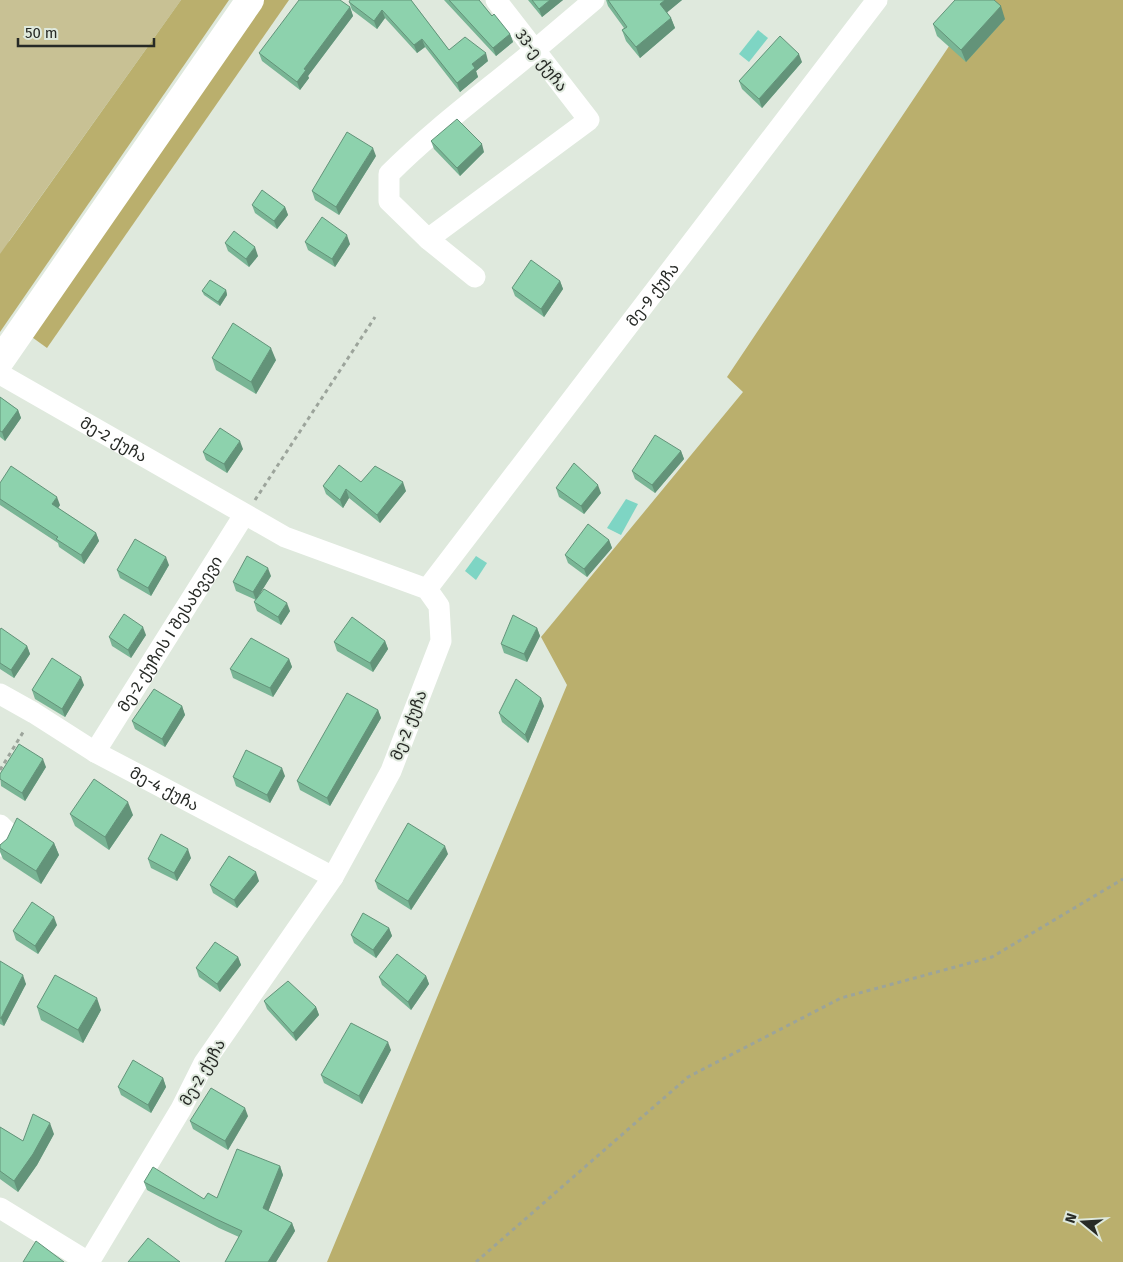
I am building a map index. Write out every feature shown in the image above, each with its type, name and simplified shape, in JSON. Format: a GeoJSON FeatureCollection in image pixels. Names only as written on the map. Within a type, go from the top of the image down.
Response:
{"type":"FeatureCollection","features":[{"type":"Feature","properties":{"kind":"main road"},"geometry":{"type":"LineString","coordinates":[[0,361],[250,0]]}},
{"type":"Feature","properties":{"kind":"street","name":"33-ე ქუჩა"},"geometry":{"type":"LineString","coordinates":[[428,239],[589,120],[496,0]]}},
{"type":"Feature","properties":{"kind":"street"},"geometry":{"type":"LineString","coordinates":[[475,277],[428,239],[389,200],[389,174],[417,146],[457,111],[535,50],[594,0]]}},
{"type":"Feature","properties":{"kind":"street","name":"მე-9 ქუჩა"},"geometry":{"type":"LineString","coordinates":[[427,589],[877,0]]}},
{"type":"Feature","properties":{"kind":"street","name":"მე-2 ქუჩა"},"geometry":{"type":"LineString","coordinates":[[0,374],[285,537],[427,589],[439,606],[441,641],[391,771],[333,877],[204,1063],[181,1109],[86,1261]]}},
{"type":"Feature","properties":{"kind":"street","name":"მე-2 ქუჩის I შესახვევი"},"geometry":{"type":"LineString","coordinates":[[95,752],[244,515]]}},
{"type":"Feature","properties":{"kind":"street","name":"მე-4 ქუჩა"},"geometry":{"type":"LineString","coordinates":[[0,694],[34,713],[95,752],[333,877]]}},
{"type":"Feature","properties":{"kind":"street"},"geometry":{"type":"LineString","coordinates":[[0,825],[6,831],[0,846]]}},
{"type":"Feature","properties":{"kind":"street"},"geometry":{"type":"LineString","coordinates":[[0,1208],[86,1261]]}},
{"type":"Feature","properties":{"kind":"path"},"geometry":{"type":"LineString","coordinates":[[244,515],[375,317]]}},
{"type":"Feature","properties":{"kind":"path"},"geometry":{"type":"LineString","coordinates":[[0,770],[34,713]]}},
{"type":"Feature","properties":{"kind":"path"},"geometry":{"type":"LineString","coordinates":[[476,1262],[688,1077],[841,998],[992,957],[1123,879]]}},
{"type":"Feature","properties":{"kind":"shaded area"},"geometry":{"type":"Polygon","coordinates":[[[0,0],[181,0],[9,241],[0,298],[0,0]]]}},
{"type":"Feature","properties":{"kind":"shaded area"},"geometry":{"type":"Polygon","coordinates":[[[181,0],[229,0],[0,332],[0,254],[181,0]]]}},
{"type":"Feature","properties":{"kind":"shaded area"},"geometry":{"type":"Polygon","coordinates":[[[261,0],[289,0],[47,348],[29,335],[261,0]]]}},
{"type":"Feature","properties":{"kind":"shaded area"},"geometry":{"type":"Polygon","coordinates":[[[980,0],[1123,0],[1123,1262],[327,1262],[567,685],[541,637],[743,392],[727,377],[980,0]]]}},
{"type":"Feature","properties":{"kind":"water"},"geometry":{"type":"Polygon","coordinates":[[[758,30],[768,38],[749,62],[739,54],[758,30]]]}},
{"type":"Feature","properties":{"kind":"water"},"geometry":{"type":"Polygon","coordinates":[[[626,499],[638,504],[621,535],[607,528],[626,499]]]}},
{"type":"Feature","properties":{"kind":"water"},"geometry":{"type":"Polygon","coordinates":[[[476,556],[487,563],[476,580],[465,571],[476,556]]]}},
{"type":"Feature","properties":{"kind":"building"},"geometry":{"type":"Polygon","coordinates":[[[299,0],[340,0],[350,7],[304,69],[306,70],[297,82],[259,53],[299,0]]]}},
{"type":"Feature","properties":{"kind":"building"},"geometry":{"type":"Polygon","coordinates":[[[350,0],[411,0],[449,50],[465,37],[486,53],[472,64],[475,68],[457,83],[422,39],[414,45],[382,10],[374,21],[349,2],[350,0]]]}},
{"type":"Feature","properties":{"kind":"building"},"geometry":{"type":"Polygon","coordinates":[[[449,0],[479,0],[492,16],[494,14],[510,34],[493,48],[449,0]]]}},
{"type":"Feature","properties":{"kind":"building"},"geometry":{"type":"Polygon","coordinates":[[[532,0],[550,0],[539,9],[532,0]]]}},
{"type":"Feature","properties":{"kind":"building"},"geometry":{"type":"Polygon","coordinates":[[[608,0],[665,0],[660,4],[671,18],[636,47],[622,30],[627,27],[608,0]]]}},
{"type":"Feature","properties":{"kind":"building"},"geometry":{"type":"Polygon","coordinates":[[[955,0],[994,0],[1001,6],[961,50],[933,24],[955,0]]]}},
{"type":"Feature","properties":{"kind":"building"},"geometry":{"type":"Polygon","coordinates":[[[780,36],[799,54],[759,99],[739,81],[780,36]]]}},
{"type":"Feature","properties":{"kind":"building"},"geometry":{"type":"Polygon","coordinates":[[[457,119],[482,144],[457,168],[431,141],[457,119]]]}},
{"type":"Feature","properties":{"kind":"building"},"geometry":{"type":"Polygon","coordinates":[[[347,132],[373,148],[336,207],[312,191],[347,132]]]}},
{"type":"Feature","properties":{"kind":"building"},"geometry":{"type":"Polygon","coordinates":[[[262,190],[285,207],[274,221],[252,205],[262,190]]]}},
{"type":"Feature","properties":{"kind":"building"},"geometry":{"type":"Polygon","coordinates":[[[322,217],[347,235],[332,259],[305,242],[322,217]]]}},
{"type":"Feature","properties":{"kind":"building"},"geometry":{"type":"Polygon","coordinates":[[[234,231],[255,247],[246,259],[225,243],[234,231]]]}},
{"type":"Feature","properties":{"kind":"building"},"geometry":{"type":"Polygon","coordinates":[[[531,260],[560,281],[541,309],[512,288],[531,260]]]}},
{"type":"Feature","properties":{"kind":"building"},"geometry":{"type":"Polygon","coordinates":[[[210,280],[226,290],[218,302],[202,291],[210,280]]]}},
{"type":"Feature","properties":{"kind":"building"},"geometry":{"type":"Polygon","coordinates":[[[233,323],[271,348],[251,382],[212,358],[233,323]]]}},
{"type":"Feature","properties":{"kind":"building"},"geometry":{"type":"Polygon","coordinates":[[[0,397],[18,410],[2,432],[0,431],[0,397]]]}},
{"type":"Feature","properties":{"kind":"building"},"geometry":{"type":"Polygon","coordinates":[[[220,428],[240,441],[224,464],[203,452],[220,428]]]}},
{"type":"Feature","properties":{"kind":"building"},"geometry":{"type":"Polygon","coordinates":[[[655,435],[681,451],[652,485],[632,471],[655,435]]]}},
{"type":"Feature","properties":{"kind":"building"},"geometry":{"type":"Polygon","coordinates":[[[574,463],[598,485],[581,506],[556,488],[574,463]]]}},
{"type":"Feature","properties":{"kind":"building"},"geometry":{"type":"Polygon","coordinates":[[[339,465],[361,482],[375,466],[403,482],[377,515],[346,489],[340,500],[323,486],[339,465]]]}},
{"type":"Feature","properties":{"kind":"building"},"geometry":{"type":"Polygon","coordinates":[[[11,466],[57,497],[52,504],[96,533],[81,555],[56,539],[58,537],[0,499],[0,483],[11,466]]]}},
{"type":"Feature","properties":{"kind":"building"},"geometry":{"type":"Polygon","coordinates":[[[588,524],[609,540],[584,569],[565,555],[588,524]]]}},
{"type":"Feature","properties":{"kind":"building"},"geometry":{"type":"Polygon","coordinates":[[[135,539],[166,557],[148,588],[117,570],[135,539]]]}},
{"type":"Feature","properties":{"kind":"building"},"geometry":{"type":"Polygon","coordinates":[[[247,556],[268,568],[253,592],[233,582],[247,556]]]}},
{"type":"Feature","properties":{"kind":"building"},"geometry":{"type":"Polygon","coordinates":[[[264,589],[287,603],[278,617],[254,602],[264,589]]]}},
{"type":"Feature","properties":{"kind":"building"},"geometry":{"type":"Polygon","coordinates":[[[124,614],[143,627],[128,650],[109,637],[124,614]]]}},
{"type":"Feature","properties":{"kind":"building"},"geometry":{"type":"Polygon","coordinates":[[[513,615],[537,628],[524,654],[501,644],[513,615]]]}},
{"type":"Feature","properties":{"kind":"building"},"geometry":{"type":"Polygon","coordinates":[[[352,617],[385,641],[370,663],[334,642],[352,617]]]}},
{"type":"Feature","properties":{"kind":"building"},"geometry":{"type":"Polygon","coordinates":[[[1,628],[27,646],[11,670],[0,663],[1,628]]]}},
{"type":"Feature","properties":{"kind":"building"},"geometry":{"type":"Polygon","coordinates":[[[251,638],[289,659],[270,688],[230,669],[251,638]]]}},
{"type":"Feature","properties":{"kind":"building"},"geometry":{"type":"Polygon","coordinates":[[[52,658],[81,677],[62,709],[32,690],[52,658]]]}},
{"type":"Feature","properties":{"kind":"building"},"geometry":{"type":"Polygon","coordinates":[[[516,679],[541,698],[525,735],[499,713],[516,679]]]}},
{"type":"Feature","properties":{"kind":"building"},"geometry":{"type":"Polygon","coordinates":[[[154,689],[182,706],[162,739],[132,721],[154,689]]]}},
{"type":"Feature","properties":{"kind":"building"},"geometry":{"type":"Polygon","coordinates":[[[347,693],[378,710],[327,798],[297,781],[347,693]]]}},
{"type":"Feature","properties":{"kind":"building"},"geometry":{"type":"Polygon","coordinates":[[[19,744],[43,759],[22,793],[0,779],[0,774],[19,744]]]}},
{"type":"Feature","properties":{"kind":"building"},"geometry":{"type":"Polygon","coordinates":[[[246,750],[282,768],[267,795],[233,777],[246,750]]]}},
{"type":"Feature","properties":{"kind":"building"},"geometry":{"type":"Polygon","coordinates":[[[94,779],[128,802],[105,837],[70,814],[94,779]]]}},
{"type":"Feature","properties":{"kind":"building"},"geometry":{"type":"Polygon","coordinates":[[[17,818],[54,843],[36,871],[0,848],[0,845],[7,839],[17,818]]]}},
{"type":"Feature","properties":{"kind":"building"},"geometry":{"type":"Polygon","coordinates":[[[408,823],[445,846],[408,901],[375,881],[408,823]]]}},
{"type":"Feature","properties":{"kind":"building"},"geometry":{"type":"Polygon","coordinates":[[[161,834],[188,849],[174,873],[148,859],[161,834]]]}},
{"type":"Feature","properties":{"kind":"building"},"geometry":{"type":"Polygon","coordinates":[[[229,856],[256,872],[234,900],[210,885],[229,856]]]}},
{"type":"Feature","properties":{"kind":"building"},"geometry":{"type":"Polygon","coordinates":[[[32,902],[54,917],[35,946],[13,931],[32,902]]]}},
{"type":"Feature","properties":{"kind":"building"},"geometry":{"type":"Polygon","coordinates":[[[363,913],[389,928],[373,950],[351,935],[363,913]]]}},
{"type":"Feature","properties":{"kind":"building"},"geometry":{"type":"Polygon","coordinates":[[[215,942],[238,957],[217,984],[196,968],[215,942]]]}},
{"type":"Feature","properties":{"kind":"building"},"geometry":{"type":"Polygon","coordinates":[[[397,954],[426,976],[408,1002],[379,977],[397,954]]]}},
{"type":"Feature","properties":{"kind":"building"},"geometry":{"type":"Polygon","coordinates":[[[0,961],[23,975],[1,1018],[0,1018],[0,961]]]}},
{"type":"Feature","properties":{"kind":"building"},"geometry":{"type":"Polygon","coordinates":[[[55,975],[97,998],[78,1030],[37,1007],[55,975]]]}},
{"type":"Feature","properties":{"kind":"building"},"geometry":{"type":"Polygon","coordinates":[[[288,981],[316,1007],[293,1033],[264,1001],[288,981]]]}},
{"type":"Feature","properties":{"kind":"building"},"geometry":{"type":"Polygon","coordinates":[[[351,1023],[388,1042],[359,1096],[321,1075],[351,1023]]]}},
{"type":"Feature","properties":{"kind":"building"},"geometry":{"type":"Polygon","coordinates":[[[133,1060],[163,1078],[148,1105],[118,1087],[133,1060]]]}},
{"type":"Feature","properties":{"kind":"building"},"geometry":{"type":"Polygon","coordinates":[[[211,1088],[245,1108],[225,1141],[190,1121],[211,1088]]]}},
{"type":"Feature","properties":{"kind":"building"},"geometry":{"type":"Polygon","coordinates":[[[33,1114],[50,1123],[33,1154],[14,1181],[0,1171],[0,1127],[23,1141],[33,1114]]]}},
{"type":"Feature","properties":{"kind":"building"},"geometry":{"type":"Polygon","coordinates":[[[237,1149],[280,1166],[263,1208],[292,1223],[268,1262],[225,1262],[242,1231],[144,1182],[153,1167],[204,1199],[208,1193],[217,1198],[237,1149]]]}},
{"type":"Feature","properties":{"kind":"building"},"geometry":{"type":"Polygon","coordinates":[[[148,1238],[180,1262],[128,1262],[148,1238]]]}},
{"type":"Feature","properties":{"kind":"building"},"geometry":{"type":"Polygon","coordinates":[[[36,1241],[64,1262],[23,1262],[36,1241]]]}}]}
